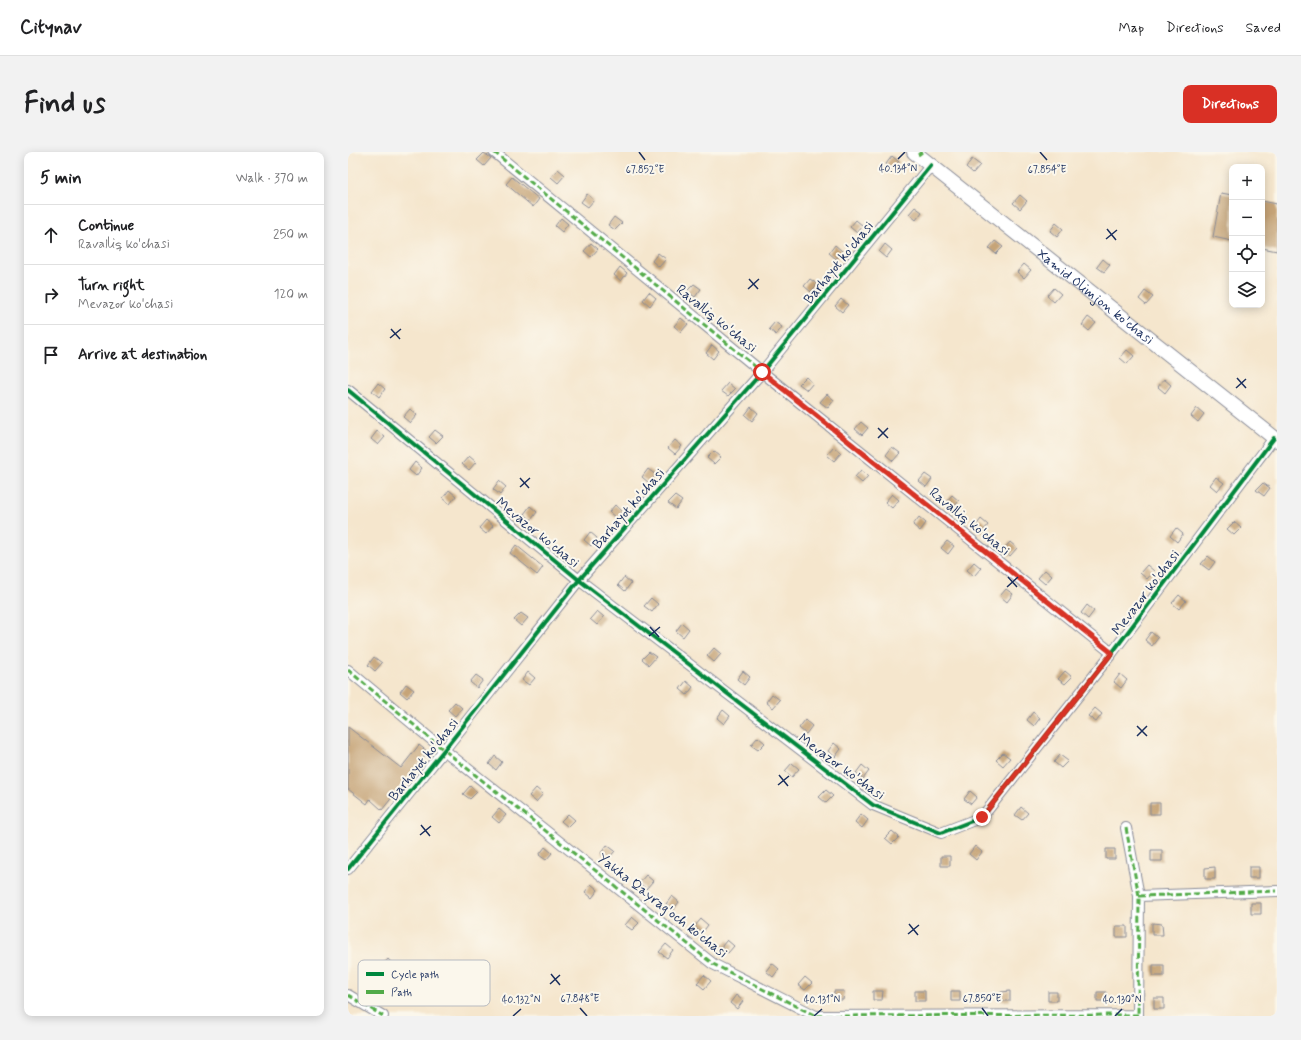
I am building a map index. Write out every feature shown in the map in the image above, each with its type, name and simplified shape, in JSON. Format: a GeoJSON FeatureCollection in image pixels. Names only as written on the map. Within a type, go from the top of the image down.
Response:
{"type":"FeatureCollection","features":[{"type":"Feature","properties":{"kind":"main road","name":"Xamid Olimjon ko'chasi"},"geometry":{"type":"LineString","coordinates":[[918,153],[931,166],[1276,439]]}},
{"type":"Feature","properties":{"kind":"street","name":"Ravalliq ko'chasi"},"geometry":{"type":"LineString","coordinates":[[494,152],[762,372],[1112,653]]}},
{"type":"Feature","properties":{"kind":"street","name":"Barhayot ko'chasi"},"geometry":{"type":"LineString","coordinates":[[348,869],[579,580],[762,372],[931,166]]}},
{"type":"Feature","properties":{"kind":"street","name":"Mevazor ko'chasi"},"geometry":{"type":"LineString","coordinates":[[348,390],[579,580],[873,805],[941,833],[982,817],[1112,653],[1276,439]]}},
{"type":"Feature","properties":{"kind":"street","name":"Yakka Qayrag'och ko'chasi"},"geometry":{"type":"LineString","coordinates":[[348,670],[444,750],[713,964],[816,1016],[1138,1016]]}},
{"type":"Feature","properties":{"kind":"street"},"geometry":{"type":"LineString","coordinates":[[1126,828],[1139,896],[1138,1016]]}},
{"type":"Feature","properties":{"kind":"street"},"geometry":{"type":"LineString","coordinates":[[1139,896],[1277,891]]}},
{"type":"Feature","properties":{"kind":"street"},"geometry":{"type":"LineString","coordinates":[[348,995],[358,1001]]}},
{"type":"Feature","properties":{"kind":"street"},"geometry":{"type":"LineString","coordinates":[[366,1006],[383,1016]]}},
{"type":"Feature","properties":{"kind":"building"},"geometry":{"type":"Polygon","coordinates":[[[484,153],[491,158],[484,166],[477,160],[484,153]]]}},
{"type":"Feature","properties":{"kind":"building"},"geometry":{"type":"Polygon","coordinates":[[[892,156],[899,162],[893,170],[886,164],[892,156]]]}},
{"type":"Feature","properties":{"kind":"building"},"geometry":{"type":"Polygon","coordinates":[[[972,159],[980,165],[973,173],[966,167],[972,159]]]}},
{"type":"Feature","properties":{"kind":"building"},"geometry":{"type":"Polygon","coordinates":[[[558,169],[565,175],[558,183],[551,177],[558,169]]]}},
{"type":"Feature","properties":{"kind":"building"},"geometry":{"type":"Polygon","coordinates":[[[512,177],[539,199],[533,207],[506,184],[512,177]]]}},
{"type":"Feature","properties":{"kind":"building"},"geometry":{"type":"Polygon","coordinates":[[[1221,193],[1229,194],[1229,240],[1213,237],[1221,193]]]}},
{"type":"Feature","properties":{"kind":"building"},"geometry":{"type":"Polygon","coordinates":[[[587,194],[594,200],[588,207],[581,202],[587,194]]]}},
{"type":"Feature","properties":{"kind":"building"},"geometry":{"type":"Polygon","coordinates":[[[1020,195],[1027,201],[1020,209],[1013,203],[1020,195]]]}},
{"type":"Feature","properties":{"kind":"building"},"geometry":{"type":"Polygon","coordinates":[[[1265,202],[1277,204],[1277,251],[1265,249],[1265,202]]]}},
{"type":"Feature","properties":{"kind":"building"},"geometry":{"type":"Polygon","coordinates":[[[915,207],[922,212],[916,220],[909,214],[915,207]]]}},
{"type":"Feature","properties":{"kind":"building"},"geometry":{"type":"Polygon","coordinates":[[[614,217],[622,223],[615,230],[608,225],[614,217]]]}},
{"type":"Feature","properties":{"kind":"building"},"geometry":{"type":"Polygon","coordinates":[[[561,218],[568,224],[562,232],[555,226],[561,218]]]}},
{"type":"Feature","properties":{"kind":"building"},"geometry":{"type":"Polygon","coordinates":[[[856,220],[863,226],[857,233],[850,227],[856,220]]]}},
{"type":"Feature","properties":{"kind":"building"},"geometry":{"type":"Polygon","coordinates":[[[1056,223],[1063,229],[1057,237],[1050,231],[1056,223]]]}},
{"type":"Feature","properties":{"kind":"building"},"geometry":{"type":"Polygon","coordinates":[[[995,241],[1003,247],[996,254],[989,248],[995,241]]]}},
{"type":"Feature","properties":{"kind":"building"},"geometry":{"type":"Polygon","coordinates":[[[591,243],[598,249],[591,257],[584,251],[591,243]]]}},
{"type":"Feature","properties":{"kind":"building"},"geometry":{"type":"Polygon","coordinates":[[[885,244],[892,250],[886,258],[879,252],[885,244]]]}},
{"type":"Feature","properties":{"kind":"building"},"geometry":{"type":"Polygon","coordinates":[[[835,245],[842,251],[836,259],[829,253],[835,245]]]}},
{"type":"Feature","properties":{"kind":"building"},"geometry":{"type":"Polygon","coordinates":[[[658,253],[666,259],[659,267],[652,261],[658,253]]]}},
{"type":"Feature","properties":{"kind":"building"},"geometry":{"type":"Polygon","coordinates":[[[1103,259],[1110,265],[1104,272],[1097,267],[1103,259]]]}},
{"type":"Feature","properties":{"kind":"building"},"geometry":{"type":"Polygon","coordinates":[[[1024,264],[1031,270],[1024,278],[1017,272],[1024,264]]]}},
{"type":"Feature","properties":{"kind":"building"},"geometry":{"type":"Polygon","coordinates":[[[620,267],[627,273],[621,281],[614,275],[620,267]]]}},
{"type":"Feature","properties":{"kind":"building"},"geometry":{"type":"Polygon","coordinates":[[[810,279],[817,284],[811,292],[804,286],[810,279]]]}},
{"type":"Feature","properties":{"kind":"building"},"geometry":{"type":"Polygon","coordinates":[[[694,284],[701,289],[695,297],[687,291],[694,284]]]}},
{"type":"Feature","properties":{"kind":"building"},"geometry":{"type":"Polygon","coordinates":[[[1054,288],[1061,294],[1054,302],[1047,296],[1054,288]]]}},
{"type":"Feature","properties":{"kind":"building"},"geometry":{"type":"Polygon","coordinates":[[[1145,291],[1153,297],[1146,305],[1139,299],[1145,291]]]}},
{"type":"Feature","properties":{"kind":"building"},"geometry":{"type":"Polygon","coordinates":[[[649,292],[656,298],[650,306],[643,300],[649,292]]]}},
{"type":"Feature","properties":{"kind":"building"},"geometry":{"type":"Polygon","coordinates":[[[841,299],[848,305],[842,312],[835,306],[841,299]]]}},
{"type":"Feature","properties":{"kind":"building"},"geometry":{"type":"Polygon","coordinates":[[[1088,317],[1096,323],[1089,331],[1082,325],[1088,317]]]}},
{"type":"Feature","properties":{"kind":"building"},"geometry":{"type":"Polygon","coordinates":[[[681,318],[688,324],[681,332],[674,326],[681,318]]]}},
{"type":"Feature","properties":{"kind":"building"},"geometry":{"type":"Polygon","coordinates":[[[775,322],[782,327],[776,335],[769,329],[775,322]]]}},
{"type":"Feature","properties":{"kind":"building"},"geometry":{"type":"Polygon","coordinates":[[[712,345],[719,351],[713,359],[706,353],[712,345]]]}},
{"type":"Feature","properties":{"kind":"building"},"geometry":{"type":"Polygon","coordinates":[[[1127,350],[1134,356],[1127,364],[1120,358],[1127,350]]]}},
{"type":"Feature","properties":{"kind":"building"},"geometry":{"type":"Polygon","coordinates":[[[806,377],[813,383],[807,390],[799,384],[806,377]]]}},
{"type":"Feature","properties":{"kind":"building"},"geometry":{"type":"Polygon","coordinates":[[[1164,379],[1171,385],[1165,393],[1158,387],[1164,379]]]}},
{"type":"Feature","properties":{"kind":"building"},"geometry":{"type":"Polygon","coordinates":[[[378,383],[385,389],[379,397],[372,391],[378,383]]]}},
{"type":"Feature","properties":{"kind":"building"},"geometry":{"type":"Polygon","coordinates":[[[728,383],[735,389],[728,396],[721,391],[728,383]]]}},
{"type":"Feature","properties":{"kind":"building"},"geometry":{"type":"Polygon","coordinates":[[[827,394],[834,400],[828,408],[820,402],[827,394]]]}},
{"type":"Feature","properties":{"kind":"building"},"geometry":{"type":"Polygon","coordinates":[[[751,407],[758,413],[752,421],[745,415],[751,407]]]}},
{"type":"Feature","properties":{"kind":"building"},"geometry":{"type":"Polygon","coordinates":[[[1197,408],[1204,414],[1198,422],[1191,416],[1197,408]]]}},
{"type":"Feature","properties":{"kind":"building"},"geometry":{"type":"Polygon","coordinates":[[[410,409],[417,415],[410,423],[403,417],[410,409]]]}},
{"type":"Feature","properties":{"kind":"building"},"geometry":{"type":"Polygon","coordinates":[[[861,422],[868,428],[862,435],[855,429],[861,422]]]}},
{"type":"Feature","properties":{"kind":"building"},"geometry":{"type":"Polygon","coordinates":[[[435,430],[443,436],[436,443],[429,437],[435,430]]]}},
{"type":"Feature","properties":{"kind":"building"},"geometry":{"type":"Polygon","coordinates":[[[377,431],[385,437],[378,445],[371,439],[377,431]]]}},
{"type":"Feature","properties":{"kind":"building"},"geometry":{"type":"Polygon","coordinates":[[[675,440],[682,446],[675,454],[668,448],[675,440]]]}},
{"type":"Feature","properties":{"kind":"building"},"geometry":{"type":"Polygon","coordinates":[[[834,447],[841,453],[834,461],[827,455],[834,447]]]}},
{"type":"Feature","properties":{"kind":"building"},"geometry":{"type":"Polygon","coordinates":[[[892,447],[900,453],[893,461],[886,455],[892,447]]]}},
{"type":"Feature","properties":{"kind":"building"},"geometry":{"type":"Polygon","coordinates":[[[714,451],[721,457],[714,464],[707,458],[714,451]]]}},
{"type":"Feature","properties":{"kind":"building"},"geometry":{"type":"Polygon","coordinates":[[[469,456],[476,462],[469,470],[462,464],[469,456]]]}},
{"type":"Feature","properties":{"kind":"building"},"geometry":{"type":"Polygon","coordinates":[[[415,462],[422,468],[416,476],[409,470],[415,462]]]}},
{"type":"Feature","properties":{"kind":"building"},"geometry":{"type":"Polygon","coordinates":[[[648,469],[656,475],[649,483],[642,477],[648,469]]]}},
{"type":"Feature","properties":{"kind":"building"},"geometry":{"type":"Polygon","coordinates":[[[861,470],[868,476],[862,483],[855,477],[861,470]]]}},
{"type":"Feature","properties":{"kind":"building"},"geometry":{"type":"Polygon","coordinates":[[[925,474],[932,479],[926,487],[919,481],[925,474]]]}},
{"type":"Feature","properties":{"kind":"building"},"geometry":{"type":"Polygon","coordinates":[[[1216,477],[1224,483],[1217,491],[1210,485],[1216,477]]]}},
{"type":"Feature","properties":{"kind":"building"},"geometry":{"type":"Polygon","coordinates":[[[499,481],[506,487],[500,495],[493,489],[499,481]]]}},
{"type":"Feature","properties":{"kind":"building"},"geometry":{"type":"Polygon","coordinates":[[[1263,483],[1270,488],[1264,496],[1256,490],[1263,483]]]}},
{"type":"Feature","properties":{"kind":"building"},"geometry":{"type":"Polygon","coordinates":[[[449,490],[456,496],[450,504],[443,498],[449,490]]]}},
{"type":"Feature","properties":{"kind":"building"},"geometry":{"type":"Polygon","coordinates":[[[892,494],[899,500],[892,508],[885,502],[892,494]]]}},
{"type":"Feature","properties":{"kind":"building"},"geometry":{"type":"Polygon","coordinates":[[[952,495],[959,501],[952,509],[945,503],[952,495]]]}},
{"type":"Feature","properties":{"kind":"building"},"geometry":{"type":"Polygon","coordinates":[[[675,496],[682,501],[676,509],[668,503],[675,496]]]}},
{"type":"Feature","properties":{"kind":"building"},"geometry":{"type":"Polygon","coordinates":[[[615,505],[622,511],[616,518],[609,512],[615,505]]]}},
{"type":"Feature","properties":{"kind":"building"},"geometry":{"type":"Polygon","coordinates":[[[530,506],[537,512],[531,520],[524,514],[530,506]]]}},
{"type":"Feature","properties":{"kind":"building"},"geometry":{"type":"Polygon","coordinates":[[[919,517],[926,523],[920,531],[913,525],[919,517]]]}},
{"type":"Feature","properties":{"kind":"building"},"geometry":{"type":"Polygon","coordinates":[[[981,519],[988,525],[982,533],[975,527],[981,519]]]}},
{"type":"Feature","properties":{"kind":"building"},"geometry":{"type":"Polygon","coordinates":[[[486,520],[493,526],[486,534],[479,528],[486,520]]]}},
{"type":"Feature","properties":{"kind":"building"},"geometry":{"type":"Polygon","coordinates":[[[1234,522],[1241,528],[1234,535],[1227,529],[1234,522]]]}},
{"type":"Feature","properties":{"kind":"building"},"geometry":{"type":"Polygon","coordinates":[[[1176,528],[1183,534],[1177,542],[1170,536],[1176,528]]]}},
{"type":"Feature","properties":{"kind":"building"},"geometry":{"type":"Polygon","coordinates":[[[590,532],[597,538],[591,546],[584,540],[590,532]]]}},
{"type":"Feature","properties":{"kind":"building"},"geometry":{"type":"Polygon","coordinates":[[[947,541],[954,546],[948,554],[941,548],[947,541]]]}},
{"type":"Feature","properties":{"kind":"building"},"geometry":{"type":"Polygon","coordinates":[[[1010,542],[1017,548],[1010,556],[1003,550],[1010,542]]]}},
{"type":"Feature","properties":{"kind":"building"},"geometry":{"type":"Polygon","coordinates":[[[516,545],[543,567],[537,575],[510,553],[516,545]]]}},
{"type":"Feature","properties":{"kind":"building"},"geometry":{"type":"Polygon","coordinates":[[[1208,556],[1215,562],[1209,570],[1201,564],[1208,556]]]}},
{"type":"Feature","properties":{"kind":"building"},"geometry":{"type":"Polygon","coordinates":[[[974,562],[981,568],[974,576],[967,570],[974,562]]]}},
{"type":"Feature","properties":{"kind":"building"},"geometry":{"type":"Polygon","coordinates":[[[1147,565],[1154,571],[1147,579],[1140,573],[1147,565]]]}},
{"type":"Feature","properties":{"kind":"building"},"geometry":{"type":"Polygon","coordinates":[[[1045,570],[1052,576],[1045,584],[1038,578],[1045,570]]]}},
{"type":"Feature","properties":{"kind":"building"},"geometry":{"type":"Polygon","coordinates":[[[624,577],[631,583],[625,591],[618,585],[624,577]]]}},
{"type":"Feature","properties":{"kind":"building"},"geometry":{"type":"Polygon","coordinates":[[[1006,589],[1013,594],[1007,602],[1000,596],[1006,589]]]}},
{"type":"Feature","properties":{"kind":"building"},"geometry":{"type":"Polygon","coordinates":[[[1179,595],[1186,601],[1179,609],[1172,603],[1179,595]]]}},
{"type":"Feature","properties":{"kind":"building"},"geometry":{"type":"Polygon","coordinates":[[[651,598],[658,604],[652,612],[644,606],[651,598]]]}},
{"type":"Feature","properties":{"kind":"building"},"geometry":{"type":"Polygon","coordinates":[[[1087,605],[1094,611],[1088,619],[1081,613],[1087,605]]]}},
{"type":"Feature","properties":{"kind":"building"},"geometry":{"type":"Polygon","coordinates":[[[597,611],[604,617],[597,625],[590,619],[597,611]]]}},
{"type":"Feature","properties":{"kind":"building"},"geometry":{"type":"Polygon","coordinates":[[[521,613],[528,618],[521,626],[514,620],[521,613]]]}},
{"type":"Feature","properties":{"kind":"building"},"geometry":{"type":"Polygon","coordinates":[[[682,623],[689,629],[683,637],[676,631],[682,623]]]}},
{"type":"Feature","properties":{"kind":"building"},"geometry":{"type":"Polygon","coordinates":[[[1151,632],[1158,638],[1152,646],[1145,640],[1151,632]]]}},
{"type":"Feature","properties":{"kind":"building"},"geometry":{"type":"Polygon","coordinates":[[[714,648],[721,654],[714,662],[707,656],[714,648]]]}},
{"type":"Feature","properties":{"kind":"building"},"geometry":{"type":"Polygon","coordinates":[[[649,652],[656,657],[649,665],[642,659],[649,652]]]}},
{"type":"Feature","properties":{"kind":"building"},"geometry":{"type":"Polygon","coordinates":[[[374,657],[382,663],[375,671],[368,665],[374,657]]]}},
{"type":"Feature","properties":{"kind":"building"},"geometry":{"type":"Polygon","coordinates":[[[743,671],[750,677],[744,685],[737,679],[743,671]]]}},
{"type":"Feature","properties":{"kind":"building"},"geometry":{"type":"Polygon","coordinates":[[[1065,671],[1072,677],[1065,684],[1058,679],[1065,671]]]}},
{"type":"Feature","properties":{"kind":"building"},"geometry":{"type":"Polygon","coordinates":[[[528,672],[535,678],[529,685],[522,680],[528,672]]]}},
{"type":"Feature","properties":{"kind":"building"},"geometry":{"type":"Polygon","coordinates":[[[1120,674],[1127,680],[1121,688],[1114,682],[1120,674]]]}},
{"type":"Feature","properties":{"kind":"building"},"geometry":{"type":"Polygon","coordinates":[[[476,675],[483,680],[477,688],[470,682],[476,675]]]}},
{"type":"Feature","properties":{"kind":"building"},"geometry":{"type":"Polygon","coordinates":[[[686,681],[693,687],[687,695],[680,689],[686,681]]]}},
{"type":"Feature","properties":{"kind":"building"},"geometry":{"type":"Polygon","coordinates":[[[406,684],[414,690],[407,698],[400,692],[406,684]]]}},
{"type":"Feature","properties":{"kind":"building"},"geometry":{"type":"Polygon","coordinates":[[[772,694],[780,700],[773,708],[766,702],[772,694]]]}},
{"type":"Feature","properties":{"kind":"building"},"geometry":{"type":"Polygon","coordinates":[[[455,702],[462,708],[455,716],[448,710],[455,702]]]}},
{"type":"Feature","properties":{"kind":"building"},"geometry":{"type":"Polygon","coordinates":[[[1095,708],[1102,714],[1096,722],[1088,716],[1095,708]]]}},
{"type":"Feature","properties":{"kind":"building"},"geometry":{"type":"Polygon","coordinates":[[[723,710],[730,716],[724,724],[717,718],[723,710]]]}},
{"type":"Feature","properties":{"kind":"building"},"geometry":{"type":"Polygon","coordinates":[[[1033,712],[1040,718],[1034,726],[1027,720],[1033,712]]]}},
{"type":"Feature","properties":{"kind":"building"},"geometry":{"type":"Polygon","coordinates":[[[805,720],[812,726],[806,734],[799,728],[805,720]]]}},
{"type":"Feature","properties":{"kind":"building"},"geometry":{"type":"Polygon","coordinates":[[[348,727],[401,768],[419,745],[428,752],[382,810],[370,799],[367,804],[348,789],[348,727]]]}},
{"type":"Feature","properties":{"kind":"building"},"geometry":{"type":"Polygon","coordinates":[[[758,737],[765,743],[758,750],[751,745],[758,737]]]}},
{"type":"Feature","properties":{"kind":"building"},"geometry":{"type":"Polygon","coordinates":[[[834,743],[841,749],[835,757],[828,751],[834,743]]]}},
{"type":"Feature","properties":{"kind":"building"},"geometry":{"type":"Polygon","coordinates":[[[1003,753],[1010,758],[1003,766],[996,760],[1003,753]]]}},
{"type":"Feature","properties":{"kind":"building"},"geometry":{"type":"Polygon","coordinates":[[[1060,755],[1068,761],[1061,768],[1054,762],[1060,755]]]}},
{"type":"Feature","properties":{"kind":"building"},"geometry":{"type":"Polygon","coordinates":[[[495,756],[502,762],[496,770],[489,764],[495,756]]]}},
{"type":"Feature","properties":{"kind":"building"},"geometry":{"type":"Polygon","coordinates":[[[792,763],[799,769],[792,777],[785,771],[792,763]]]}},
{"type":"Feature","properties":{"kind":"building"},"geometry":{"type":"Polygon","coordinates":[[[862,765],[869,771],[863,779],[856,773],[862,765]]]}},
{"type":"Feature","properties":{"kind":"building"},"geometry":{"type":"Polygon","coordinates":[[[470,786],[477,792],[470,799],[463,794],[470,786]]]}},
{"type":"Feature","properties":{"kind":"building"},"geometry":{"type":"Polygon","coordinates":[[[536,788],[543,794],[536,802],[529,796],[536,788]]]}},
{"type":"Feature","properties":{"kind":"building"},"geometry":{"type":"Polygon","coordinates":[[[826,790],[833,796],[826,803],[819,797],[826,790]]]}},
{"type":"Feature","properties":{"kind":"building"},"geometry":{"type":"Polygon","coordinates":[[[970,791],[977,797],[971,804],[964,799],[970,791]]]}},
{"type":"Feature","properties":{"kind":"building"},"geometry":{"type":"Polygon","coordinates":[[[1150,803],[1160,803],[1160,814],[1150,814],[1150,803]]]}},
{"type":"Feature","properties":{"kind":"building"},"geometry":{"type":"Polygon","coordinates":[[[1021,807],[1028,813],[1022,820],[1015,815],[1021,807]]]}},
{"type":"Feature","properties":{"kind":"building"},"geometry":{"type":"Polygon","coordinates":[[[499,809],[506,815],[499,823],[492,817],[499,809]]]}},
{"type":"Feature","properties":{"kind":"building"},"geometry":{"type":"Polygon","coordinates":[[[568,814],[575,820],[568,827],[561,821],[568,814]]]}},
{"type":"Feature","properties":{"kind":"building"},"geometry":{"type":"Polygon","coordinates":[[[861,814],[868,820],[862,828],[855,822],[861,814]]]}},
{"type":"Feature","properties":{"kind":"building"},"geometry":{"type":"Polygon","coordinates":[[[892,831],[899,837],[892,844],[885,838],[892,831]]]}},
{"type":"Feature","properties":{"kind":"building"},"geometry":{"type":"Polygon","coordinates":[[[607,845],[615,851],[608,859],[601,853],[607,845]]]}},
{"type":"Feature","properties":{"kind":"building"},"geometry":{"type":"Polygon","coordinates":[[[975,846],[982,852],[976,860],[969,854],[975,846]]]}},
{"type":"Feature","properties":{"kind":"building"},"geometry":{"type":"Polygon","coordinates":[[[545,847],[552,853],[546,860],[539,855],[545,847]]]}},
{"type":"Feature","properties":{"kind":"building"},"geometry":{"type":"Polygon","coordinates":[[[1106,849],[1115,849],[1115,859],[1106,859],[1106,849]]]}},
{"type":"Feature","properties":{"kind":"building"},"geometry":{"type":"Polygon","coordinates":[[[1151,850],[1162,850],[1162,861],[1151,861],[1151,850]]]}},
{"type":"Feature","properties":{"kind":"building"},"geometry":{"type":"Polygon","coordinates":[[[941,856],[950,856],[950,866],[941,866],[941,856]]]}},
{"type":"Feature","properties":{"kind":"building"},"geometry":{"type":"Polygon","coordinates":[[[1215,867],[1215,879],[1205,879],[1205,868],[1215,867]]]}},
{"type":"Feature","properties":{"kind":"building"},"geometry":{"type":"Polygon","coordinates":[[[1249,867],[1259,867],[1259,878],[1249,878],[1249,867]]]}},
{"type":"Feature","properties":{"kind":"building"},"geometry":{"type":"Polygon","coordinates":[[[646,875],[653,881],[646,889],[639,883],[646,875]]]}},
{"type":"Feature","properties":{"kind":"building"},"geometry":{"type":"Polygon","coordinates":[[[591,884],[598,890],[592,898],[585,892],[591,884]]]}},
{"type":"Feature","properties":{"kind":"building"},"geometry":{"type":"Polygon","coordinates":[[[672,896],[679,902],[673,910],[666,904],[672,896]]]}},
{"type":"Feature","properties":{"kind":"building"},"geometry":{"type":"Polygon","coordinates":[[[1251,903],[1261,903],[1261,914],[1251,914],[1251,903]]]}},
{"type":"Feature","properties":{"kind":"building"},"geometry":{"type":"Polygon","coordinates":[[[632,917],[639,923],[632,930],[625,925],[632,917]]]}},
{"type":"Feature","properties":{"kind":"building"},"geometry":{"type":"Polygon","coordinates":[[[701,919],[708,925],[702,933],[694,927],[701,919]]]}},
{"type":"Feature","properties":{"kind":"building"},"geometry":{"type":"Polygon","coordinates":[[[1152,923],[1162,924],[1163,935],[1152,935],[1152,923]]]}},
{"type":"Feature","properties":{"kind":"building"},"geometry":{"type":"Polygon","coordinates":[[[1116,926],[1127,926],[1127,937],[1116,937],[1116,926]]]}},
{"type":"Feature","properties":{"kind":"building"},"geometry":{"type":"Polygon","coordinates":[[[727,940],[734,946],[728,953],[721,947],[727,940]]]}},
{"type":"Feature","properties":{"kind":"building"},"geometry":{"type":"Polygon","coordinates":[[[666,944],[673,950],[667,958],[659,952],[666,944]]]}},
{"type":"Feature","properties":{"kind":"building"},"geometry":{"type":"Polygon","coordinates":[[[772,963],[779,969],[773,977],[766,971],[772,963]]]}},
{"type":"Feature","properties":{"kind":"building"},"geometry":{"type":"Polygon","coordinates":[[[1153,965],[1164,965],[1164,976],[1153,976],[1153,965]]]}},
{"type":"Feature","properties":{"kind":"building"},"geometry":{"type":"Polygon","coordinates":[[[704,975],[711,981],[704,989],[697,983],[704,975]]]}},
{"type":"Feature","properties":{"kind":"building"},"geometry":{"type":"Polygon","coordinates":[[[805,977],[812,983],[805,990],[798,985],[805,977]]]}},
{"type":"Feature","properties":{"kind":"building"},"geometry":{"type":"Polygon","coordinates":[[[834,991],[844,991],[843,1000],[834,1000],[834,991]]]}},
{"type":"Feature","properties":{"kind":"building"},"geometry":{"type":"Polygon","coordinates":[[[873,991],[883,991],[882,1000],[873,1000],[873,991]]]}},
{"type":"Feature","properties":{"kind":"building"},"geometry":{"type":"Polygon","coordinates":[[[915,991],[925,991],[925,1001],[915,1001],[915,991]]]}},
{"type":"Feature","properties":{"kind":"building"},"geometry":{"type":"Polygon","coordinates":[[[951,991],[960,991],[960,1001],[951,1001],[951,991]]]}},
{"type":"Feature","properties":{"kind":"building"},"geometry":{"type":"Polygon","coordinates":[[[1010,991],[1010,1001],[1001,1001],[1001,992],[1010,991]]]}},
{"type":"Feature","properties":{"kind":"building"},"geometry":{"type":"Polygon","coordinates":[[[1048,992],[1057,992],[1057,1001],[1048,1001],[1048,992]]]}},
{"type":"Feature","properties":{"kind":"building"},"geometry":{"type":"Polygon","coordinates":[[[1097,992],[1106,992],[1106,1001],[1097,1001],[1097,992]]]}},
{"type":"Feature","properties":{"kind":"building"},"geometry":{"type":"Polygon","coordinates":[[[736,995],[743,1001],[737,1009],[730,1003],[736,995]]]}},
{"type":"Feature","properties":{"kind":"building"},"geometry":{"type":"Polygon","coordinates":[[[1154,998],[1164,998],[1164,1009],[1154,1009],[1154,998]]]}},
{"type":"Feature","properties":{"kind":"marked path"},"geometry":{"type":"LineString","coordinates":[[494,152],[762,372],[1112,653]]}},
{"type":"Feature","properties":{"kind":"marked path"},"geometry":{"type":"LineString","coordinates":[[918,155],[922,152]]}},
{"type":"Feature","properties":{"kind":"marked path"},"geometry":{"type":"LineString","coordinates":[[348,670],[444,750],[713,964],[816,1016],[1138,1015]]}},
{"type":"Feature","properties":{"kind":"marked path"},"geometry":{"type":"LineString","coordinates":[[1126,828],[1139,896],[1138,1016]]}},
{"type":"Feature","properties":{"kind":"marked path"},"geometry":{"type":"LineString","coordinates":[[1139,896],[1277,891]]}},
{"type":"Feature","properties":{"kind":"marked path"},"geometry":{"type":"LineString","coordinates":[[348,995],[358,1001]]}},
{"type":"Feature","properties":{"kind":"marked path"},"geometry":{"type":"LineString","coordinates":[[366,1006],[383,1016]]}},
{"type":"Feature","properties":{"kind":"cycle path"},"geometry":{"type":"LineString","coordinates":[[348,869],[579,580],[762,372],[931,165]]}},
{"type":"Feature","properties":{"kind":"cycle path"},"geometry":{"type":"LineString","coordinates":[[348,390],[579,580],[873,805],[941,833],[982,817],[1112,653],[1274,438]]}},
{"type":"Feature","properties":{"kind":"route"},"geometry":{"type":"LineString","coordinates":[[762,372],[1112,653],[982,817]]}}]}
